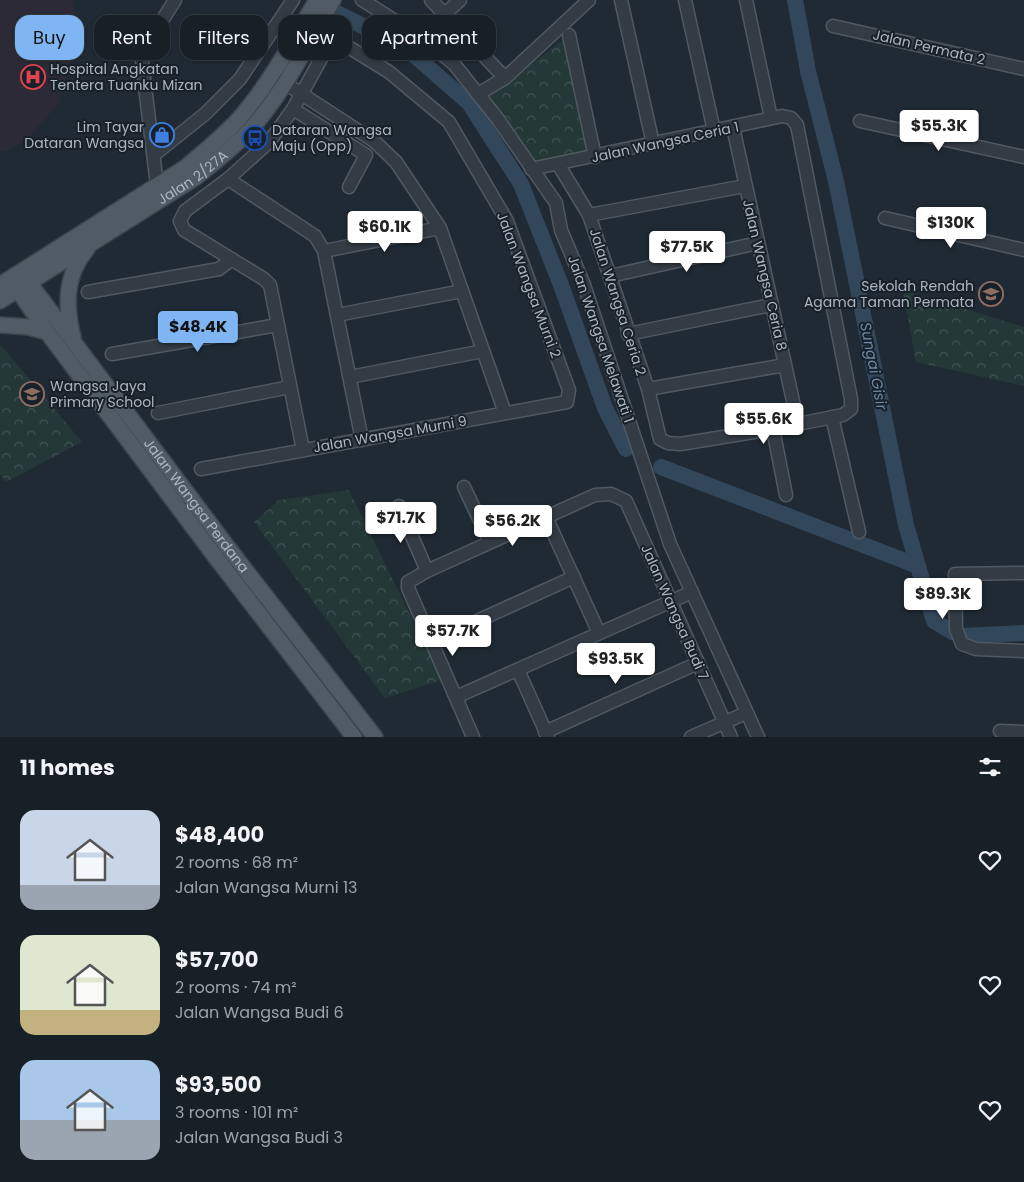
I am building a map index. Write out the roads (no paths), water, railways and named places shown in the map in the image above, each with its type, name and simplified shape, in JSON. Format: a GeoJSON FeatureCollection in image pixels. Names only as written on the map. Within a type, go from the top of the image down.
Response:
{"type":"FeatureCollection","features":[{"type":"Feature","properties":{"kind":"main road","name":"Jalan 2/27A"},"geometry":{"type":"LineString","coordinates":[[15,282],[95,240],[194,178],[221,157],[250,130],[284,82],[333,0]]}},
{"type":"Feature","properties":{"kind":"main road","name":"Jalan 2/27A"},"geometry":{"type":"LineString","coordinates":[[0,301],[15,282],[186,167],[211,146],[238,119],[271,75],[316,1]]}},
{"type":"Feature","properties":{"kind":"main road"},"geometry":{"type":"LineString","coordinates":[[74,343],[67,301],[70,280],[77,260],[95,240]]}},
{"type":"Feature","properties":{"kind":"main road","name":"Jalan Wangsa Perdana"},"geometry":{"type":"LineString","coordinates":[[15,282],[47,332],[354,737]]}},
{"type":"Feature","properties":{"kind":"main road","name":"Jalan Wangsa Perdana"},"geometry":{"type":"LineString","coordinates":[[15,282],[74,343],[375,737]]}},
{"type":"Feature","properties":{"kind":"main road"},"geometry":{"type":"LineString","coordinates":[[0,325],[28,327],[47,332]]}},
{"type":"Feature","properties":{"kind":"street"},"geometry":{"type":"LineString","coordinates":[[157,185],[155,154],[141,54],[176,0]]}},
{"type":"Feature","properties":{"kind":"street"},"geometry":{"type":"LineString","coordinates":[[155,154],[206,114],[240,80],[293,0]]}},
{"type":"Feature","properties":{"kind":"street","name":"Jalan Wangsa Melawati 1"},"geometry":{"type":"LineString","coordinates":[[362,0],[419,36],[454,64],[497,118],[556,203],[561,230],[584,285],[670,544],[758,737]]}},
{"type":"Feature","properties":{"kind":"street"},"geometry":{"type":"LineString","coordinates":[[431,0],[504,78]]}},
{"type":"Feature","properties":{"kind":"street"},"geometry":{"type":"LineString","coordinates":[[445,14],[460,0]]}},
{"type":"Feature","properties":{"kind":"street"},"geometry":{"type":"LineString","coordinates":[[478,94],[504,78],[589,0]]}},
{"type":"Feature","properties":{"kind":"street"},"geometry":{"type":"LineString","coordinates":[[621,0],[653,144]]}},
{"type":"Feature","properties":{"kind":"street"},"geometry":{"type":"LineString","coordinates":[[685,0],[714,131]]}},
{"type":"Feature","properties":{"kind":"street"},"geometry":{"type":"LineString","coordinates":[[746,0],[771,118],[782,116],[791,118],[797,125],[851,399],[851,409],[843,415],[773,430],[786,494]]}},
{"type":"Feature","properties":{"kind":"street","name":"Jalan Permata 2"},"geometry":{"type":"LineString","coordinates":[[833,26],[1024,69]]}},
{"type":"Feature","properties":{"kind":"street"},"geometry":{"type":"LineString","coordinates":[[569,35],[595,157]]}},
{"type":"Feature","properties":{"kind":"street","name":"Jalan Wangsa Murni 2"},"geometry":{"type":"LineString","coordinates":[[302,93],[327,48],[342,43],[389,72],[449,122],[507,221],[570,390]]}},
{"type":"Feature","properties":{"kind":"street"},"geometry":{"type":"LineString","coordinates":[[271,75],[302,93],[374,141],[396,162],[440,228],[505,413]]}},
{"type":"Feature","properties":{"kind":"street"},"geometry":{"type":"LineString","coordinates":[[302,93],[269,142],[228,179],[185,211],[180,221],[184,230],[270,285],[303,450]]}},
{"type":"Feature","properties":{"kind":"street"},"geometry":{"type":"LineString","coordinates":[[293,109],[366,154]]}},
{"type":"Feature","properties":{"kind":"street","name":"Jalan Wangsa Ceria 1"},"geometry":{"type":"LineString","coordinates":[[531,169],[595,157],[771,118]]}},
{"type":"Feature","properties":{"kind":"street"},"geometry":{"type":"LineString","coordinates":[[860,121],[1024,157]]}},
{"type":"Feature","properties":{"kind":"street","name":"Jalan Wangsa Ceria 8"},"geometry":{"type":"LineString","coordinates":[[732,127],[798,424]]}},
{"type":"Feature","properties":{"kind":"street"},"geometry":{"type":"LineString","coordinates":[[349,187],[374,141]]}},
{"type":"Feature","properties":{"kind":"street","name":"Jalan Wangsa Ceria 2"},"geometry":{"type":"LineString","coordinates":[[558,164],[589,216],[648,390],[660,439],[668,443],[680,444],[773,430]]}},
{"type":"Feature","properties":{"kind":"street"},"geometry":{"type":"LineString","coordinates":[[228,179],[315,236],[324,251],[362,440]]}},
{"type":"Feature","properties":{"kind":"street"},"geometry":{"type":"LineString","coordinates":[[589,216],[745,186]]}},
{"type":"Feature","properties":{"kind":"street"},"geometry":{"type":"LineString","coordinates":[[885,218],[1024,250]]}},
{"type":"Feature","properties":{"kind":"street"},"geometry":{"type":"LineString","coordinates":[[324,251],[440,228]]}},
{"type":"Feature","properties":{"kind":"street"},"geometry":{"type":"LineString","coordinates":[[610,276],[758,243]]}},
{"type":"Feature","properties":{"kind":"street"},"geometry":{"type":"LineString","coordinates":[[88,292],[218,269],[232,259]]}},
{"type":"Feature","properties":{"kind":"street"},"geometry":{"type":"LineString","coordinates":[[337,315],[462,290]]}},
{"type":"Feature","properties":{"kind":"street"},"geometry":{"type":"LineString","coordinates":[[628,334],[771,305]]}},
{"type":"Feature","properties":{"kind":"street"},"geometry":{"type":"LineString","coordinates":[[112,354],[278,324]]}},
{"type":"Feature","properties":{"kind":"street"},"geometry":{"type":"LineString","coordinates":[[350,377],[483,351]]}},
{"type":"Feature","properties":{"kind":"street"},"geometry":{"type":"LineString","coordinates":[[648,390],[785,366]]}},
{"type":"Feature","properties":{"kind":"street"},"geometry":{"type":"LineString","coordinates":[[158,413],[290,387]]}},
{"type":"Feature","properties":{"kind":"street","name":"Jalan Wangsa Murni 9"},"geometry":{"type":"LineString","coordinates":[[201,469],[566,402],[570,390]]}},
{"type":"Feature","properties":{"kind":"street"},"geometry":{"type":"LineString","coordinates":[[832,417],[859,532]]}},
{"type":"Feature","properties":{"kind":"street"},"geometry":{"type":"LineString","coordinates":[[464,487],[490,542]]}},
{"type":"Feature","properties":{"kind":"street","name":"Jalan Wangsa Budi 7"},"geometry":{"type":"LineString","coordinates":[[546,517],[595,494],[611,494],[626,501],[731,737]]}},
{"type":"Feature","properties":{"kind":"street"},"geometry":{"type":"LineString","coordinates":[[399,506],[427,571]]}},
{"type":"Feature","properties":{"kind":"street"},"geometry":{"type":"LineString","coordinates":[[473,737],[408,588],[408,582],[427,571],[546,517],[599,633]]}},
{"type":"Feature","properties":{"kind":"street"},"geometry":{"type":"LineString","coordinates":[[1024,573],[955,574],[956,629],[962,644],[976,648],[1024,651]]}},
{"type":"Feature","properties":{"kind":"street"},"geometry":{"type":"LineString","coordinates":[[431,642],[574,577]]}},
{"type":"Feature","properties":{"kind":"street"},"geometry":{"type":"LineString","coordinates":[[456,697],[692,592]]}},
{"type":"Feature","properties":{"kind":"street"},"geometry":{"type":"LineString","coordinates":[[518,670],[547,734],[698,663]]}},
{"type":"Feature","properties":{"kind":"street"},"geometry":{"type":"LineString","coordinates":[[692,737],[746,713]]}},
{"type":"Feature","properties":{"kind":"street"},"geometry":{"type":"LineString","coordinates":[[1000,731],[1024,732]]}},
{"type":"Feature","properties":{"kind":"waterway","name":"Sungai Gisir"},"geometry":{"type":"LineString","coordinates":[[795,0],[808,71],[836,181],[906,525],[934,621],[952,632]]}},
{"type":"Feature","properties":{"kind":"waterway"},"geometry":{"type":"LineString","coordinates":[[337,13],[406,48],[469,103],[521,184],[561,285],[605,408],[626,449]]}},
{"type":"Feature","properties":{"kind":"waterway"},"geometry":{"type":"LineString","coordinates":[[661,467],[918,566]]}},
{"type":"Feature","properties":{"kind":"waterway","name":"Sungai Gisir"},"geometry":{"type":"LineString","coordinates":[[962,636],[1024,633]]}},
{"type":"Feature","properties":{"kind":"place","name":"Hospital Angkatan Tentera Tuanku Mizan"},"geometry":{"type":"Point","coordinates":[33,77]}},
{"type":"Feature","properties":{"kind":"place","name":"Lim Tayar Dataran Wangsa"},"geometry":{"type":"Point","coordinates":[162,135]}},
{"type":"Feature","properties":{"kind":"place","name":"Dataran Wangsa Maju (Opp)"},"geometry":{"type":"Point","coordinates":[255,138]}},
{"type":"Feature","properties":{"kind":"place","name":"Sekolah Rendah Agama Taman Permata"},"geometry":{"type":"Point","coordinates":[991,294]}},
{"type":"Feature","properties":{"kind":"place","name":"Wangsa Jaya Primary School"},"geometry":{"type":"Point","coordinates":[32,394]}}]}
